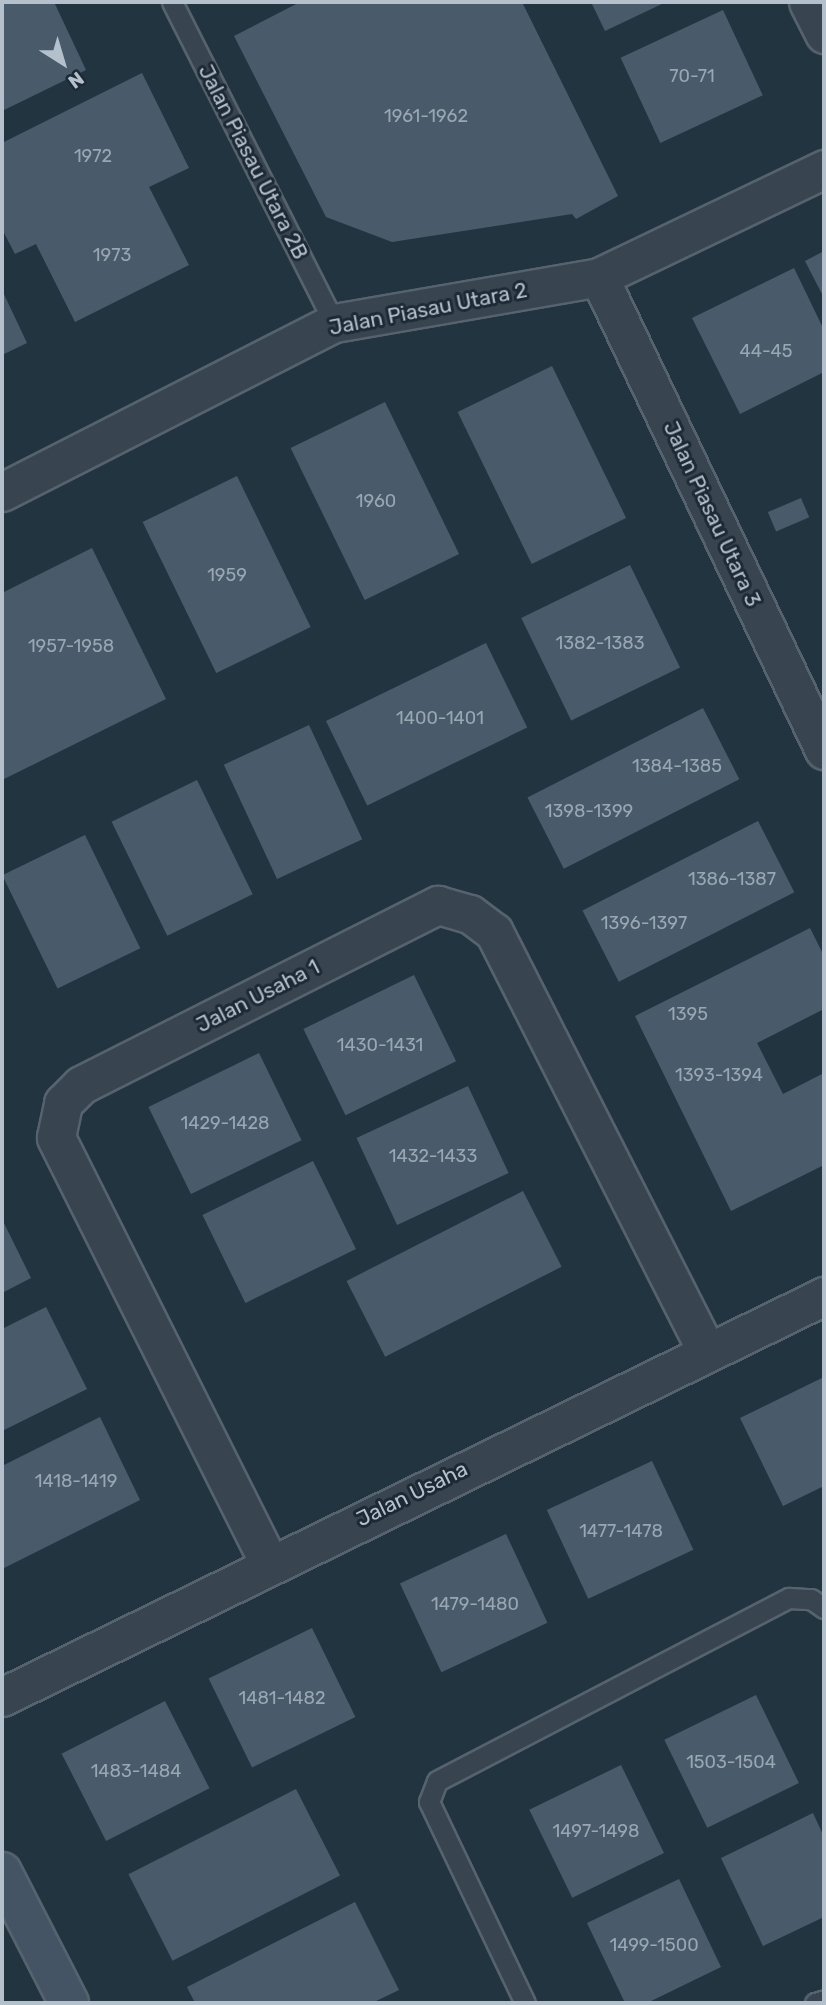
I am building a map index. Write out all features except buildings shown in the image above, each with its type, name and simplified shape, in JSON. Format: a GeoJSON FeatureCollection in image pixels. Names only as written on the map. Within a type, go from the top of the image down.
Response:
{"type":"FeatureCollection","features":[{"type":"Feature","properties":{"kind":"street"},"geometry":{"type":"LineString","coordinates":[[808,2],[824,34]]}},
{"type":"Feature","properties":{"kind":"street","name":"Jalan Piasau Utara 2"},"geometry":{"type":"LineString","coordinates":[[2,492],[334,323],[599,277],[824,169]]}},
{"type":"Feature","properties":{"kind":"street","name":"Jalan Piasau Utara 3"},"geometry":{"type":"LineString","coordinates":[[599,277],[811,688],[824,750]]}},
{"type":"Feature","properties":{"kind":"street","name":"Jalan Usaha 1"},"geometry":{"type":"LineString","coordinates":[[269,1563],[56,1137],[63,1103],[81,1085],[438,905],[470,914],[494,932],[707,1352]]}},
{"type":"Feature","properties":{"kind":"street","name":"Jalan Usaha"},"geometry":{"type":"LineString","coordinates":[[2,1697],[269,1563],[824,1296]]}},
{"type":"Feature","properties":{"kind":"street"},"geometry":{"type":"LineString","coordinates":[[2,1871],[69,2003]]}},
{"type":"Feature","properties":{"kind":"lane","name":"Jalan Piasau Utara 2B"},"geometry":{"type":"LineString","coordinates":[[172,2],[334,323]]}},
{"type":"Feature","properties":{"kind":"lane"},"geometry":{"type":"LineString","coordinates":[[525,2003],[429,1802],[437,1782],[789,1598],[811,1599],[824,1608]]}},
{"type":"Feature","properties":{"kind":"lane"},"geometry":{"type":"LineString","coordinates":[[815,2003],[824,2000]]}}]}
